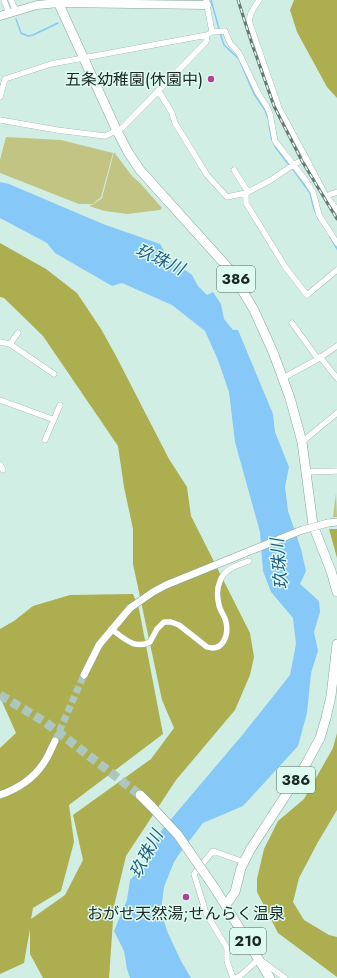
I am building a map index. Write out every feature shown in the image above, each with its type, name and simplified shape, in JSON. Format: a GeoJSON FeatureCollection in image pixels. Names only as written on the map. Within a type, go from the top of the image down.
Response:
{"type":"FeatureCollection","features":[{"type":"Feature","properties":{"kind":"highway","name":"386"},"geometry":{"type":"LineString","coordinates":[[58,1],[83,58],[128,152],[140,170],[219,257],[239,284],[257,316],[283,378],[296,416],[302,442],[308,497],[313,525],[331,571],[337,592]]}},
{"type":"Feature","properties":{"kind":"highway","name":"386"},"geometry":{"type":"LineString","coordinates":[[226,905],[235,892],[244,862],[250,850],[306,764],[320,738],[331,696],[337,644]]}},
{"type":"Feature","properties":{"kind":"highway","name":"210"},"geometry":{"type":"LineString","coordinates":[[140,795],[178,835],[226,905],[270,978]]}},
{"type":"Feature","properties":{"kind":"main road"},"geometry":{"type":"LineString","coordinates":[[0,16],[37,5],[58,1],[206,2]]}},
{"type":"Feature","properties":{"kind":"street"},"geometry":{"type":"LineString","coordinates":[[4,0],[12,12]]}},
{"type":"Feature","properties":{"kind":"street"},"geometry":{"type":"LineString","coordinates":[[10,0],[12,12]]}},
{"type":"Feature","properties":{"kind":"street"},"geometry":{"type":"LineString","coordinates":[[259,0],[250,13],[250,21],[279,108],[326,196],[337,210]]}},
{"type":"Feature","properties":{"kind":"street"},"geometry":{"type":"LineString","coordinates":[[0,120],[57,130],[105,136],[117,131],[122,128],[206,42],[209,34],[206,2]]}},
{"type":"Feature","properties":{"kind":"street"},"geometry":{"type":"LineString","coordinates":[[0,97],[2,77],[51,64],[225,32],[230,43],[239,53],[258,93],[267,107],[270,114],[275,141],[291,166],[306,181],[312,192],[319,215],[337,244]]}},
{"type":"Feature","properties":{"kind":"street"},"geometry":{"type":"LineString","coordinates":[[158,90],[172,113],[175,123],[207,175],[227,197],[247,192],[271,180],[291,166],[306,158]]}},
{"type":"Feature","properties":{"kind":"street"},"geometry":{"type":"LineString","coordinates":[[234,170],[247,192],[246,203],[286,268],[307,295],[337,270]]}},
{"type":"Feature","properties":{"kind":"street"},"geometry":{"type":"LineString","coordinates":[[326,196],[337,192]]}},
{"type":"Feature","properties":{"kind":"street"},"geometry":{"type":"LineString","coordinates":[[292,323],[319,358],[337,378]]}},
{"type":"Feature","properties":{"kind":"street"},"geometry":{"type":"LineString","coordinates":[[10,344],[18,333]]}},
{"type":"Feature","properties":{"kind":"street"},"geometry":{"type":"LineString","coordinates":[[0,343],[10,344],[54,374]]}},
{"type":"Feature","properties":{"kind":"street"},"geometry":{"type":"LineString","coordinates":[[283,378],[337,346]]}},
{"type":"Feature","properties":{"kind":"street"},"geometry":{"type":"LineString","coordinates":[[0,400],[52,420]]}},
{"type":"Feature","properties":{"kind":"street"},"geometry":{"type":"LineString","coordinates":[[45,440],[52,420],[60,405]]}},
{"type":"Feature","properties":{"kind":"street"},"geometry":{"type":"LineString","coordinates":[[302,442],[337,413]]}},
{"type":"Feature","properties":{"kind":"street"},"geometry":{"type":"LineString","coordinates":[[306,472],[337,471]]}},
{"type":"Feature","properties":{"kind":"street"},"geometry":{"type":"LineString","coordinates":[[84,675],[99,645],[111,629],[130,608],[153,592],[166,585],[302,530],[337,522]]}},
{"type":"Feature","properties":{"kind":"street"},"geometry":{"type":"LineString","coordinates":[[111,629],[127,640],[137,645],[144,646],[150,642],[157,629],[164,622],[171,622],[179,625],[207,647],[213,649],[220,646],[226,639],[227,631],[226,621],[219,606],[217,593],[220,581],[228,569],[249,561]]}},
{"type":"Feature","properties":{"kind":"street"},"geometry":{"type":"LineString","coordinates":[[0,795],[12,791],[30,778],[44,764],[55,741]]}},
{"type":"Feature","properties":{"kind":"street"},"geometry":{"type":"LineString","coordinates":[[244,862],[213,851],[194,874],[206,913],[227,948],[226,961],[236,977],[259,959],[285,978]]}},
{"type":"Feature","properties":{"kind":"green space"},"geometry":{"type":"Polygon","coordinates":[[[6,137],[61,140],[113,153],[101,197],[93,204],[79,204],[0,173],[0,160],[6,137]]]}},
{"type":"Feature","properties":{"kind":"green space"},"geometry":{"type":"Polygon","coordinates":[[[114,152],[132,176],[162,208],[160,210],[127,214],[105,211],[89,206],[102,198],[114,152]]]}},
{"type":"Feature","properties":{"kind":"green space"},"geometry":{"type":"Polygon","coordinates":[[[336,493],[337,517],[333,517],[336,493]]]}},
{"type":"Feature","properties":{"kind":"shaded area"},"geometry":{"type":"Polygon","coordinates":[[[294,0],[337,0],[337,98],[327,87],[297,32],[290,10],[294,0]]]}},
{"type":"Feature","properties":{"kind":"shaded area"},"geometry":{"type":"Polygon","coordinates":[[[0,243],[46,269],[77,293],[101,329],[169,459],[187,487],[191,516],[250,633],[254,657],[250,675],[235,710],[176,780],[126,856],[114,906],[109,978],[43,978],[30,954],[30,929],[24,963],[0,974],[0,748],[16,733],[0,697],[0,629],[14,621],[33,606],[70,595],[133,594],[139,609],[163,734],[69,805],[74,842],[61,891],[33,908],[31,919],[65,895],[83,860],[73,815],[151,759],[174,728],[162,700],[133,564],[133,529],[124,487],[118,446],[43,336],[4,298],[0,297],[0,243]]]}},
{"type":"Feature","properties":{"kind":"shaded area"},"geometry":{"type":"Polygon","coordinates":[[[329,529],[337,529],[337,558],[329,529]]]}},
{"type":"Feature","properties":{"kind":"shaded area"},"geometry":{"type":"Polygon","coordinates":[[[337,733],[337,810],[299,878],[293,902],[304,920],[329,935],[337,937],[337,977],[278,933],[257,892],[257,879],[264,849],[278,821],[304,799],[333,748],[337,733]]]}},
{"type":"Feature","properties":{"kind":"water","name":"玖珠川"},"geometry":{"type":"Polygon","coordinates":[[[0,182],[9,184],[103,224],[160,244],[168,257],[192,275],[198,286],[207,295],[213,292],[221,304],[224,319],[233,330],[238,330],[273,414],[275,432],[289,467],[285,487],[288,511],[301,549],[306,571],[300,584],[319,601],[320,612],[314,632],[318,651],[311,673],[307,713],[298,746],[243,806],[203,823],[174,862],[164,887],[161,910],[167,931],[191,978],[130,978],[124,951],[114,931],[127,900],[130,880],[149,860],[161,831],[244,733],[290,675],[296,644],[293,618],[271,592],[263,571],[260,532],[235,442],[229,392],[218,360],[205,331],[172,305],[122,283],[112,286],[55,253],[47,243],[0,218],[0,182]]]}},
{"type":"Feature","properties":{"kind":"waterway"},"geometry":{"type":"LineString","coordinates":[[7,0],[10,7]]}},
{"type":"Feature","properties":{"kind":"waterway"},"geometry":{"type":"LineString","coordinates":[[211,0],[219,29]]}},
{"type":"Feature","properties":{"kind":"waterway"},"geometry":{"type":"LineString","coordinates":[[16,19],[21,33],[28,36],[58,23]]}},
{"type":"Feature","properties":{"kind":"waterway"},"geometry":{"type":"LineString","coordinates":[[220,33],[224,45],[239,59],[254,94],[265,110],[269,121]]}},
{"type":"Feature","properties":{"kind":"waterway"},"geometry":{"type":"LineString","coordinates":[[269,125],[272,140],[289,165]]}},
{"type":"Feature","properties":{"kind":"waterway"},"geometry":{"type":"LineString","coordinates":[[292,168],[310,193],[314,209],[319,220]]}},
{"type":"Feature","properties":{"kind":"waterway"},"geometry":{"type":"LineString","coordinates":[[330,237],[337,249]]}},
{"type":"Feature","properties":{"kind":"tunnel"},"geometry":{"type":"LineString","coordinates":[[55,741],[84,675]]}},
{"type":"Feature","properties":{"kind":"tunnel"},"geometry":{"type":"LineString","coordinates":[[0,695],[45,722],[140,795]]}},
{"type":"Feature","properties":{"kind":"railway"},"geometry":{"type":"LineString","coordinates":[[238,0],[274,106],[302,161],[337,219]]}},
{"type":"Feature","properties":{"kind":"place","name":"五条幼稚園(休園中)"},"geometry":{"type":"Point","coordinates":[211,79]}},
{"type":"Feature","properties":{"kind":"place","name":"おがせ天然湯;せんらく温泉"},"geometry":{"type":"Point","coordinates":[186,897]}}]}
